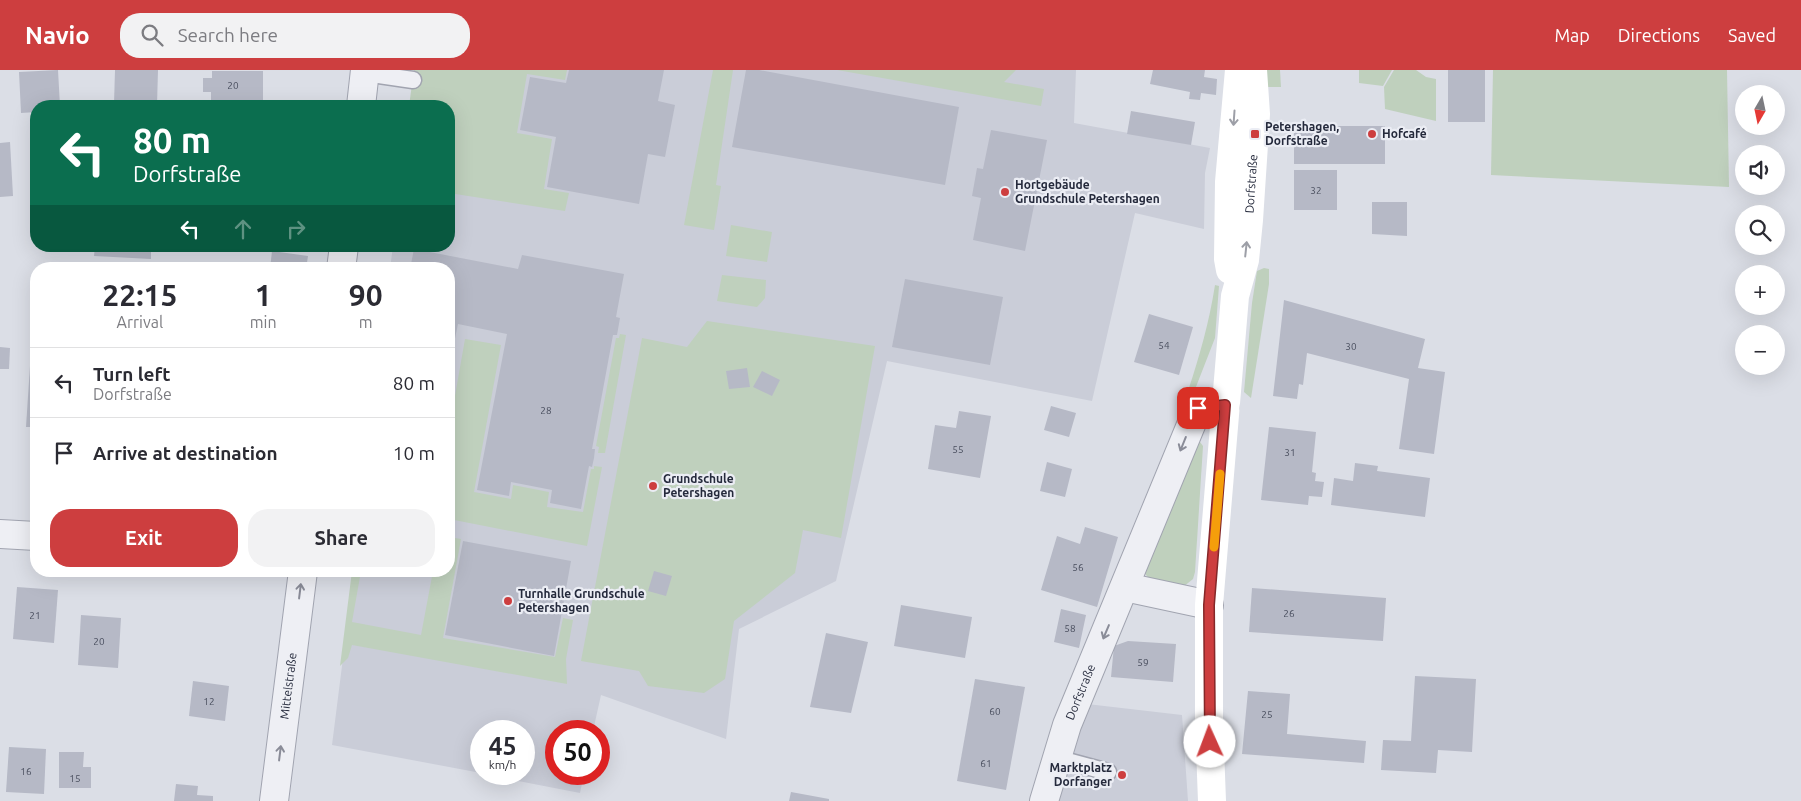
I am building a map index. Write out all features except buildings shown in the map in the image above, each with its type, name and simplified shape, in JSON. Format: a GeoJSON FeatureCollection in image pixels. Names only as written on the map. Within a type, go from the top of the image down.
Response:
{"type":"FeatureCollection","features":[{"type":"Feature","properties":{"kind":"main road","name":"Dorfstraße"},"geometry":{"type":"LineString","coordinates":[[1235,296],[1228,260],[1229,182],[1239,70]]}},
{"type":"Feature","properties":{"kind":"main road","name":"Dorfstraße"},"geometry":{"type":"LineString","coordinates":[[1212,801],[1209,722],[1209,605],[1235,296],[1245,260],[1249,220],[1256,114],[1253,70]]}},
{"type":"Feature","properties":{"kind":"street"},"geometry":{"type":"LineString","coordinates":[[362,100],[365,72]]}},
{"type":"Feature","properties":{"kind":"street","name":"Dorfstraße"},"geometry":{"type":"LineString","coordinates":[[1044,801],[1056,758],[1079,694],[1198,408],[1225,405]]}},
{"type":"Feature","properties":{"kind":"street"},"geometry":{"type":"LineString","coordinates":[[0,534],[30,536]]}},
{"type":"Feature","properties":{"kind":"street","name":"Mittelstraße"},"geometry":{"type":"LineString","coordinates":[[274,801],[302,577]]}},
{"type":"Feature","properties":{"kind":"street"},"geometry":{"type":"LineString","coordinates":[[1124,587],[1209,605]]}},
{"type":"Feature","properties":{"kind":"lane"},"geometry":{"type":"LineString","coordinates":[[365,72],[413,80]]}},
{"type":"Feature","properties":{"kind":"lane"},"geometry":{"type":"LineString","coordinates":[[1056,758],[1108,772]]}},
{"type":"Feature","properties":{"kind":"shaded area","name":"Grundschule Petershagen"},"geometry":{"type":"Polygon","coordinates":[[[419,70],[1076,70],[1074,123],[1210,148],[1205,173],[1204,229],[1135,213],[1092,401],[887,361],[836,581],[739,629],[726,739],[601,695],[595,720],[545,720],[545,785],[582,785],[580,793],[535,784],[535,720],[470,720],[470,771],[332,745],[353,577],[455,577],[455,262],[391,262],[392,252],[455,252],[455,100],[444,100],[419,70]]]}},
{"type":"Feature","properties":{"kind":"shaded area","name":"Marktplatz Dorfanger"},"geometry":{"type":"Polygon","coordinates":[[[1087,704],[1182,715],[1188,801],[1050,801],[1087,704]]]}},
{"type":"Feature","properties":{"kind":"green space"},"geometry":{"type":"Polygon","coordinates":[[[414,70],[567,70],[565,80],[527,74],[517,133],[552,139],[544,189],[569,193],[565,211],[455,194],[455,100],[410,100],[414,70]]]}},
{"type":"Feature","properties":{"kind":"green space"},"geometry":{"type":"Polygon","coordinates":[[[713,70],[733,70],[716,185],[721,186],[714,230],[684,225],[713,70]]]}},
{"type":"Feature","properties":{"kind":"green space"},"geometry":{"type":"Polygon","coordinates":[[[837,70],[1016,70],[1004,82],[1044,89],[1041,106],[837,70]]]}},
{"type":"Feature","properties":{"kind":"green space"},"geometry":{"type":"Polygon","coordinates":[[[1267,70],[1280,70],[1281,87],[1267,87],[1267,70]]]}},
{"type":"Feature","properties":{"kind":"green space"},"geometry":{"type":"Polygon","coordinates":[[[1359,70],[1392,70],[1383,86],[1359,83],[1359,70]]]}},
{"type":"Feature","properties":{"kind":"green space"},"geometry":{"type":"Polygon","coordinates":[[[1394,70],[1416,70],[1426,77],[1436,79],[1436,121],[1385,109],[1384,87],[1394,70]]]}},
{"type":"Feature","properties":{"kind":"green space"},"geometry":{"type":"Polygon","coordinates":[[[1493,70],[1727,70],[1729,187],[1491,175],[1493,70]]]}},
{"type":"Feature","properties":{"kind":"green space"},"geometry":{"type":"Polygon","coordinates":[[[731,225],[772,232],[767,262],[726,256],[731,225]]]}},
{"type":"Feature","properties":{"kind":"green space"},"geometry":{"type":"Polygon","coordinates":[[[1264,268],[1269,269],[1269,284],[1251,398],[1244,392],[1252,303],[1257,271],[1264,268]]]}},
{"type":"Feature","properties":{"kind":"green space"},"geometry":{"type":"Polygon","coordinates":[[[722,275],[766,280],[765,298],[757,307],[717,301],[722,275]]]}},
{"type":"Feature","properties":{"kind":"green space"},"geometry":{"type":"Polygon","coordinates":[[[1215,285],[1219,286],[1215,338],[1194,392],[1188,391],[1204,338],[1215,285]]]}},
{"type":"Feature","properties":{"kind":"green space"},"geometry":{"type":"Polygon","coordinates":[[[707,321],[875,346],[841,538],[803,530],[795,573],[734,621],[725,679],[704,693],[648,686],[639,671],[581,661],[642,338],[687,347],[707,321]]]}},
{"type":"Feature","properties":{"kind":"green space"},"geometry":{"type":"Polygon","coordinates":[[[620,334],[626,335],[605,453],[598,453],[599,447],[596,446],[616,338],[619,338],[620,334]]]}},
{"type":"Feature","properties":{"kind":"green space"},"geometry":{"type":"Polygon","coordinates":[[[465,339],[501,345],[474,492],[511,499],[513,485],[549,492],[547,507],[583,512],[591,469],[594,469],[594,466],[602,467],[587,546],[455,520],[455,396],[465,339]]]}},
{"type":"Feature","properties":{"kind":"green space"},"geometry":{"type":"Polygon","coordinates":[[[1197,441],[1203,446],[1193,579],[1183,587],[1150,580],[1143,571],[1197,441]]]}},
{"type":"Feature","properties":{"kind":"green space"},"geometry":{"type":"Polygon","coordinates":[[[455,538],[461,539],[455,572],[455,538]]]}},
{"type":"Feature","properties":{"kind":"green space"},"geometry":{"type":"Polygon","coordinates":[[[351,577],[360,577],[352,622],[421,635],[432,577],[454,577],[443,638],[555,657],[563,618],[573,620],[566,659],[567,684],[352,645],[348,658],[340,666],[351,577]]]}},
{"type":"Feature","properties":{"kind":"slow traffic"},"geometry":{"type":"LineString","coordinates":[[1214,547],[1220,474]]}},
{"type":"Feature","properties":{"kind":"place","name":"Petershagen, Dorfstraße"},"geometry":{"type":"Point","coordinates":[1255,134]}},
{"type":"Feature","properties":{"kind":"place","name":"Hofcafé"},"geometry":{"type":"Point","coordinates":[1372,134]}},
{"type":"Feature","properties":{"kind":"place","name":"Hortgebäude Grundschule Petershagen"},"geometry":{"type":"Point","coordinates":[1005,192]}},
{"type":"Feature","properties":{"kind":"place","name":"Grundschule Petershagen"},"geometry":{"type":"Point","coordinates":[653,486]}},
{"type":"Feature","properties":{"kind":"place","name":"Turnhalle Grundschule Petershagen"},"geometry":{"type":"Point","coordinates":[508,601]}},
{"type":"Feature","properties":{"kind":"place","name":"Marktplatz Dorfanger"},"geometry":{"type":"Point","coordinates":[1122,775]}},
{"type":"Feature","properties":{"kind":"route"},"geometry":{"type":"LineString","coordinates":[[1198,408],[1225,405],[1209,605],[1210,742]]}}]}
